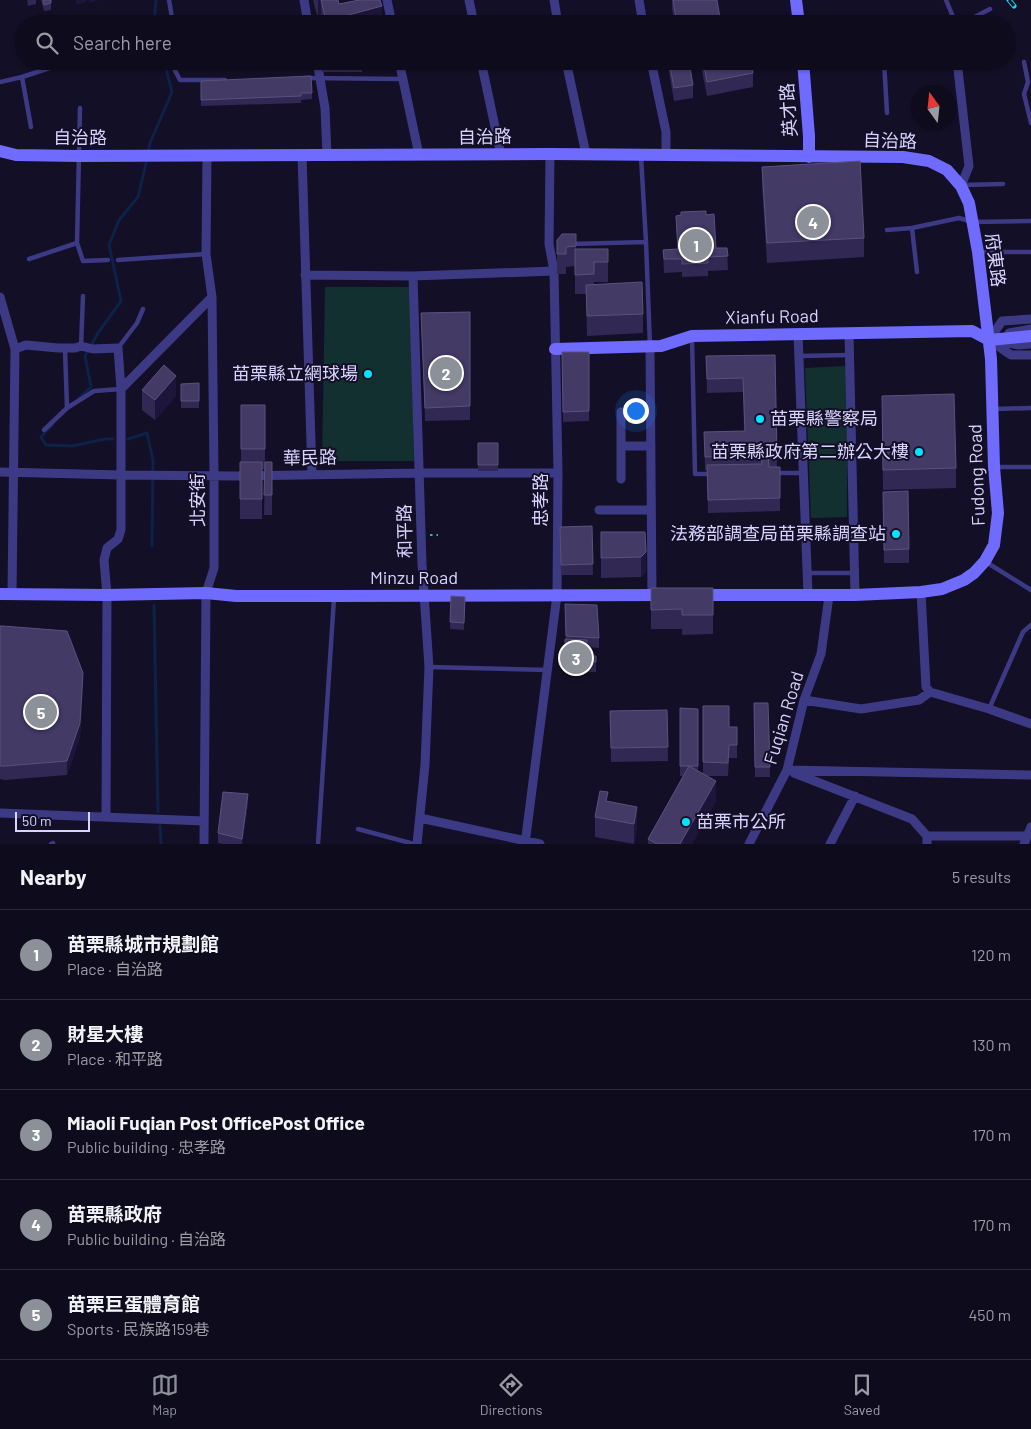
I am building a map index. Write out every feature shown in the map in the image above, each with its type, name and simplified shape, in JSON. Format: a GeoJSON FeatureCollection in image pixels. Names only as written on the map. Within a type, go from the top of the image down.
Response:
{"type":"FeatureCollection","features":[{"type":"Feature","properties":{"kind":"street"},"geometry":{"type":"LineString","coordinates":[[304,0],[306,15]]}},
{"type":"Feature","properties":{"kind":"street"},"geometry":{"type":"LineString","coordinates":[[387,0],[390,15]]}},
{"type":"Feature","properties":{"kind":"street"},"geometry":{"type":"LineString","coordinates":[[468,0],[472,15]]}},
{"type":"Feature","properties":{"kind":"street"},"geometry":{"type":"LineString","coordinates":[[554,0],[556,15]]}},
{"type":"Feature","properties":{"kind":"street"},"geometry":{"type":"LineString","coordinates":[[638,0],[641,15]]}},
{"type":"Feature","properties":{"kind":"street"},"geometry":{"type":"LineString","coordinates":[[796,0],[798,15]]}},
{"type":"Feature","properties":{"kind":"street"},"geometry":{"type":"LineString","coordinates":[[319,70],[325,108],[327,155]]}},
{"type":"Feature","properties":{"kind":"street"},"geometry":{"type":"LineString","coordinates":[[400,70],[419,155]]}},
{"type":"Feature","properties":{"kind":"street"},"geometry":{"type":"LineString","coordinates":[[483,70],[501,155]]}},
{"type":"Feature","properties":{"kind":"street"},"geometry":{"type":"LineString","coordinates":[[568,70],[586,154]]}},
{"type":"Feature","properties":{"kind":"street"},"geometry":{"type":"LineString","coordinates":[[653,70],[666,132],[666,155]]}},
{"type":"Feature","properties":{"kind":"street","name":"英才路"},"geometry":{"type":"LineString","coordinates":[[804,70],[809,156]]}},
{"type":"Feature","properties":{"kind":"street"},"geometry":{"type":"LineString","coordinates":[[958,70],[969,166],[961,186]]}},
{"type":"Feature","properties":{"kind":"street","name":"自治路"},"geometry":{"type":"LineString","coordinates":[[1,153],[80,156],[586,154],[902,158],[928,161],[947,170],[961,186]]}},
{"type":"Feature","properties":{"kind":"street","name":"忠孝路"},"geometry":{"type":"LineString","coordinates":[[526,843],[557,595],[558,473],[554,271],[549,244],[550,154]]}},
{"type":"Feature","properties":{"kind":"street"},"geometry":{"type":"LineString","coordinates":[[302,155],[312,474]]}},
{"type":"Feature","properties":{"kind":"street","name":"北安街"},"geometry":{"type":"LineString","coordinates":[[204,844],[206,593],[214,568],[212,297],[206,254],[207,156]]}},
{"type":"Feature","properties":{"kind":"street","name":"府東路"},"geometry":{"type":"LineString","coordinates":[[961,186],[969,204],[973,222],[989,340]]}},
{"type":"Feature","properties":{"kind":"street"},"geometry":{"type":"LineString","coordinates":[[305,275],[413,276],[554,271]]}},
{"type":"Feature","properties":{"kind":"street","name":"和平路"},"geometry":{"type":"LineString","coordinates":[[413,276],[424,596],[429,667],[425,755],[420,818],[415,844]]}},
{"type":"Feature","properties":{"kind":"street"},"geometry":{"type":"LineString","coordinates":[[0,297],[15,349],[13,472],[6,594]]}},
{"type":"Feature","properties":{"kind":"street"},"geometry":{"type":"LineString","coordinates":[[121,389],[212,297]]}},
{"type":"Feature","properties":{"kind":"street"},"geometry":{"type":"LineString","coordinates":[[989,340],[1002,321],[1031,319]]}},
{"type":"Feature","properties":{"kind":"street"},"geometry":{"type":"LineString","coordinates":[[989,340],[1005,333],[1031,329]]}},
{"type":"Feature","properties":{"kind":"street","name":"Xianfu Road"},"geometry":{"type":"LineString","coordinates":[[555,349],[661,346],[692,336],[798,333],[972,331],[989,340]]}},
{"type":"Feature","properties":{"kind":"street"},"geometry":{"type":"LineString","coordinates":[[798,333],[808,595]]}},
{"type":"Feature","properties":{"kind":"street"},"geometry":{"type":"LineString","coordinates":[[849,333],[855,595]]}},
{"type":"Feature","properties":{"kind":"street"},"geometry":{"type":"LineString","coordinates":[[989,340],[1031,336]]}},
{"type":"Feature","properties":{"kind":"street"},"geometry":{"type":"LineString","coordinates":[[989,340],[1031,344]]}},
{"type":"Feature","properties":{"kind":"street"},"geometry":{"type":"LineString","coordinates":[[989,340],[1011,356],[1031,355]]}},
{"type":"Feature","properties":{"kind":"street","name":"Fudong Road"},"geometry":{"type":"LineString","coordinates":[[829,596],[921,592],[942,589],[964,580],[974,573],[985,561],[994,544],[998,513],[994,467],[989,340]]}},
{"type":"Feature","properties":{"kind":"street"},"geometry":{"type":"LineString","coordinates":[[15,349],[26,345],[65,349],[118,348],[121,389],[121,530],[118,539],[107,548],[104,560],[107,595],[106,816]]}},
{"type":"Feature","properties":{"kind":"street"},"geometry":{"type":"LineString","coordinates":[[650,346],[652,595]]}},
{"type":"Feature","properties":{"kind":"street"},"geometry":{"type":"LineString","coordinates":[[621,412],[621,479]]}},
{"type":"Feature","properties":{"kind":"street"},"geometry":{"type":"LineString","coordinates":[[621,446],[651,446]]}},
{"type":"Feature","properties":{"kind":"street","name":"華民路"},"geometry":{"type":"LineString","coordinates":[[0,472],[121,475],[558,473]]}},
{"type":"Feature","properties":{"kind":"street"},"geometry":{"type":"LineString","coordinates":[[599,510],[651,510]]}},
{"type":"Feature","properties":{"kind":"street"},"geometry":{"type":"LineString","coordinates":[[921,592],[926,687],[930,692],[989,709],[1031,724]]}},
{"type":"Feature","properties":{"kind":"street","name":"Minzu Road"},"geometry":{"type":"LineString","coordinates":[[6,594],[829,596]]}},
{"type":"Feature","properties":{"kind":"street","name":"Fuqian Road"},"geometry":{"type":"LineString","coordinates":[[749,844],[787,770],[804,700],[821,654],[829,596]]}},
{"type":"Feature","properties":{"kind":"street"},"geometry":{"type":"LineString","coordinates":[[804,700],[861,709],[919,700],[930,692]]}},
{"type":"Feature","properties":{"kind":"street"},"geometry":{"type":"LineString","coordinates":[[787,770],[1031,775]]}},
{"type":"Feature","properties":{"kind":"street"},"geometry":{"type":"LineString","coordinates":[[787,770],[912,819],[927,840],[1026,840],[1031,827]]}},
{"type":"Feature","properties":{"kind":"street"},"geometry":{"type":"LineString","coordinates":[[830,844],[855,796]]}},
{"type":"Feature","properties":{"kind":"street"},"geometry":{"type":"LineString","coordinates":[[0,813],[204,821]]}},
{"type":"Feature","properties":{"kind":"street"},"geometry":{"type":"LineString","coordinates":[[420,818],[526,843],[540,844]]}},
{"type":"Feature","properties":{"kind":"lane"},"geometry":{"type":"LineString","coordinates":[[169,0],[171,15]]}},
{"type":"Feature","properties":{"kind":"lane"},"geometry":{"type":"LineString","coordinates":[[946,0],[952,15]]}},
{"type":"Feature","properties":{"kind":"lane"},"geometry":{"type":"LineString","coordinates":[[978,15],[990,9]]}},
{"type":"Feature","properties":{"kind":"lane"},"geometry":{"type":"LineString","coordinates":[[1024,62],[1028,82],[1024,94],[1031,123]]}},
{"type":"Feature","properties":{"kind":"lane"},"geometry":{"type":"LineString","coordinates":[[0,82],[43,70]]}},
{"type":"Feature","properties":{"kind":"lane"},"geometry":{"type":"LineString","coordinates":[[175,70],[180,80],[228,80]]}},
{"type":"Feature","properties":{"kind":"lane"},"geometry":{"type":"LineString","coordinates":[[885,70],[887,113]]}},
{"type":"Feature","properties":{"kind":"lane"},"geometry":{"type":"LineString","coordinates":[[22,77],[31,127]]}},
{"type":"Feature","properties":{"kind":"lane"},"geometry":{"type":"LineString","coordinates":[[302,78],[402,79]]}},
{"type":"Feature","properties":{"kind":"lane"},"geometry":{"type":"LineString","coordinates":[[80,108],[77,244],[83,261],[108,260]]}},
{"type":"Feature","properties":{"kind":"lane"},"geometry":{"type":"LineString","coordinates":[[641,155],[650,346]]}},
{"type":"Feature","properties":{"kind":"lane"},"geometry":{"type":"LineString","coordinates":[[961,186],[1003,184]]}},
{"type":"Feature","properties":{"kind":"lane"},"geometry":{"type":"LineString","coordinates":[[888,230],[912,228],[959,218],[973,222],[1031,221]]}},
{"type":"Feature","properties":{"kind":"lane"},"geometry":{"type":"LineString","coordinates":[[912,228],[917,272]]}},
{"type":"Feature","properties":{"kind":"lane"},"geometry":{"type":"LineString","coordinates":[[569,244],[646,242]]}},
{"type":"Feature","properties":{"kind":"lane"},"geometry":{"type":"LineString","coordinates":[[29,259],[77,244]]}},
{"type":"Feature","properties":{"kind":"lane"},"geometry":{"type":"LineString","coordinates":[[549,244],[559,244]]}},
{"type":"Feature","properties":{"kind":"lane"},"geometry":{"type":"LineString","coordinates":[[978,252],[1031,252]]}},
{"type":"Feature","properties":{"kind":"lane"},"geometry":{"type":"LineString","coordinates":[[118,260],[206,254]]}},
{"type":"Feature","properties":{"kind":"lane"},"geometry":{"type":"LineString","coordinates":[[83,296],[87,348]]}},
{"type":"Feature","properties":{"kind":"lane"},"geometry":{"type":"LineString","coordinates":[[118,348],[137,323],[143,309]]}},
{"type":"Feature","properties":{"kind":"lane"},"geometry":{"type":"LineString","coordinates":[[692,336],[695,474],[715,474]]}},
{"type":"Feature","properties":{"kind":"lane"},"geometry":{"type":"LineString","coordinates":[[65,349],[67,408]]}},
{"type":"Feature","properties":{"kind":"lane"},"geometry":{"type":"LineString","coordinates":[[799,356],[849,356]]}},
{"type":"Feature","properties":{"kind":"lane"},"geometry":{"type":"LineString","coordinates":[[44,430],[67,408],[94,391],[121,389]]}},
{"type":"Feature","properties":{"kind":"lane"},"geometry":{"type":"LineString","coordinates":[[992,409],[1031,408]]}},
{"type":"Feature","properties":{"kind":"lane"},"geometry":{"type":"LineString","coordinates":[[994,467],[1031,467]]}},
{"type":"Feature","properties":{"kind":"lane"},"geometry":{"type":"LineString","coordinates":[[764,473],[804,473]]}},
{"type":"Feature","properties":{"kind":"lane"},"geometry":{"type":"LineString","coordinates":[[985,561],[1031,590]]}},
{"type":"Feature","properties":{"kind":"lane"},"geometry":{"type":"LineString","coordinates":[[807,573],[854,573]]}},
{"type":"Feature","properties":{"kind":"lane"},"geometry":{"type":"LineString","coordinates":[[318,844],[334,596]]}},
{"type":"Feature","properties":{"kind":"lane"},"geometry":{"type":"LineString","coordinates":[[989,709],[1023,632],[1031,625]]}},
{"type":"Feature","properties":{"kind":"lane"},"geometry":{"type":"LineString","coordinates":[[429,667],[548,670]]}},
{"type":"Feature","properties":{"kind":"lane"},"geometry":{"type":"LineString","coordinates":[[358,829],[415,844]]}},
{"type":"Feature","properties":{"kind":"path"},"geometry":{"type":"LineString","coordinates":[[427,535],[438,535]]}},
{"type":"Feature","properties":{"kind":"green space","name":"苗栗縣立網球場"},"geometry":{"type":"Polygon","coordinates":[[[325,287],[411,287],[414,461],[322,461],[325,287]]]}},
{"type":"Feature","properties":{"kind":"green space"},"geometry":{"type":"Polygon","coordinates":[[[847,366],[847,517],[811,518],[805,368],[847,366]]]}},
{"type":"Feature","properties":{"kind":"building"},"geometry":{"type":"Polygon","coordinates":[[[43,0],[51,0],[51,3],[44,5],[43,0]]]}},
{"type":"Feature","properties":{"kind":"building"},"geometry":{"type":"Polygon","coordinates":[[[321,0],[338,0],[339,4],[359,0],[380,0],[382,6],[348,15],[325,15],[321,0]]]}},
{"type":"Feature","properties":{"kind":"building"},"geometry":{"type":"Polygon","coordinates":[[[673,0],[717,0],[720,15],[676,15],[673,0]]]}},
{"type":"Feature","properties":{"kind":"building"},"geometry":{"type":"Polygon","coordinates":[[[671,70],[690,70],[693,85],[674,88],[671,70]]]}},
{"type":"Feature","properties":{"kind":"building"},"geometry":{"type":"Polygon","coordinates":[[[705,70],[752,70],[753,73],[707,82],[705,70]]]}},
{"type":"Feature","properties":{"kind":"building"},"geometry":{"type":"Polygon","coordinates":[[[311,76],[312,93],[301,93],[301,96],[201,100],[201,81],[311,76]]]}},
{"type":"Feature","properties":{"kind":"building"},"geometry":{"type":"Polygon","coordinates":[[[860,161],[864,238],[767,243],[762,167],[860,161]]]}},
{"type":"Feature","properties":{"kind":"building"},"geometry":{"type":"Polygon","coordinates":[[[706,211],[706,215],[714,214],[716,248],[727,248],[728,256],[708,257],[708,263],[682,264],[682,259],[664,259],[663,250],[678,249],[676,216],[681,215],[681,212],[706,211]]]}},
{"type":"Feature","properties":{"kind":"building"},"geometry":{"type":"Polygon","coordinates":[[[562,234],[576,234],[576,246],[566,247],[566,254],[557,254],[557,240],[562,234]]]}},
{"type":"Feature","properties":{"kind":"building"},"geometry":{"type":"Polygon","coordinates":[[[575,249],[608,249],[608,262],[594,262],[594,274],[575,275],[575,249]]]}},
{"type":"Feature","properties":{"kind":"building"},"geometry":{"type":"Polygon","coordinates":[[[642,282],[643,314],[587,316],[586,285],[642,282]]]}},
{"type":"Feature","properties":{"kind":"building"},"geometry":{"type":"Polygon","coordinates":[[[470,312],[470,406],[425,408],[421,313],[470,312]]]}},
{"type":"Feature","properties":{"kind":"building"},"geometry":{"type":"Polygon","coordinates":[[[562,352],[589,352],[589,411],[563,412],[562,352]]]}},
{"type":"Feature","properties":{"kind":"building","name":"苗栗縣警察局"},"geometry":{"type":"Polygon","coordinates":[[[775,355],[777,454],[768,454],[769,467],[780,467],[780,498],[708,500],[707,465],[762,464],[761,455],[705,457],[704,432],[745,431],[743,378],[707,379],[706,356],[775,355]]]}},
{"type":"Feature","properties":{"kind":"building"},"geometry":{"type":"Polygon","coordinates":[[[164,365],[176,376],[155,400],[142,390],[164,365]]]}},
{"type":"Feature","properties":{"kind":"building"},"geometry":{"type":"Polygon","coordinates":[[[199,383],[199,401],[181,401],[181,384],[199,383]]]}},
{"type":"Feature","properties":{"kind":"building","name":"苗栗縣政府第二辦公大樓"},"geometry":{"type":"Polygon","coordinates":[[[954,394],[956,468],[883,470],[882,396],[954,394]]]}},
{"type":"Feature","properties":{"kind":"building"},"geometry":{"type":"Polygon","coordinates":[[[241,405],[265,405],[265,449],[241,449],[241,405]]]}},
{"type":"Feature","properties":{"kind":"building"},"geometry":{"type":"Polygon","coordinates":[[[478,443],[498,443],[498,465],[478,465],[478,443]]]}},
{"type":"Feature","properties":{"kind":"building"},"geometry":{"type":"Polygon","coordinates":[[[240,462],[262,462],[262,499],[240,499],[240,462]]]}},
{"type":"Feature","properties":{"kind":"building"},"geometry":{"type":"Polygon","coordinates":[[[265,462],[272,462],[272,495],[264,495],[265,462]]]}},
{"type":"Feature","properties":{"kind":"building","name":"法務部調查局苗栗縣調查站"},"geometry":{"type":"Polygon","coordinates":[[[908,491],[909,549],[884,550],[883,492],[908,491]]]}},
{"type":"Feature","properties":{"kind":"building"},"geometry":{"type":"Polygon","coordinates":[[[592,526],[593,564],[561,565],[560,527],[592,526]]]}},
{"type":"Feature","properties":{"kind":"building"},"geometry":{"type":"Polygon","coordinates":[[[601,532],[645,532],[646,552],[641,557],[601,558],[601,532]]]}},
{"type":"Feature","properties":{"kind":"building"},"geometry":{"type":"Polygon","coordinates":[[[651,588],[713,588],[713,615],[682,615],[682,609],[651,610],[651,588]]]}},
{"type":"Feature","properties":{"kind":"building"},"geometry":{"type":"Polygon","coordinates":[[[451,596],[465,597],[464,623],[450,622],[451,596]]]}},
{"type":"Feature","properties":{"kind":"building"},"geometry":{"type":"Polygon","coordinates":[[[565,604],[597,605],[599,638],[566,636],[565,604]]]}},
{"type":"Feature","properties":{"kind":"building"},"geometry":{"type":"Polygon","coordinates":[[[0,626],[67,631],[83,673],[80,723],[67,761],[0,766],[0,626]]]}},
{"type":"Feature","properties":{"kind":"building"},"geometry":{"type":"Polygon","coordinates":[[[565,639],[587,640],[586,656],[596,656],[596,662],[565,662],[565,639]]]}},
{"type":"Feature","properties":{"kind":"building"},"geometry":{"type":"Polygon","coordinates":[[[754,703],[768,703],[770,767],[755,767],[754,703]]]}},
{"type":"Feature","properties":{"kind":"building"},"geometry":{"type":"Polygon","coordinates":[[[703,706],[729,706],[729,727],[737,727],[737,745],[729,745],[728,763],[703,762],[703,706]]]}},
{"type":"Feature","properties":{"kind":"building"},"geometry":{"type":"Polygon","coordinates":[[[680,708],[698,709],[698,766],[680,766],[680,708]]]}},
{"type":"Feature","properties":{"kind":"building"},"geometry":{"type":"Polygon","coordinates":[[[667,710],[668,747],[611,748],[610,711],[667,710]]]}},
{"type":"Feature","properties":{"kind":"building"},"geometry":{"type":"Polygon","coordinates":[[[689,766],[716,781],[680,844],[657,844],[648,839],[689,766]]]}},
{"type":"Feature","properties":{"kind":"building"},"geometry":{"type":"Polygon","coordinates":[[[600,791],[608,792],[606,801],[637,807],[634,824],[595,817],[600,791]]]}},
{"type":"Feature","properties":{"kind":"building"},"geometry":{"type":"Polygon","coordinates":[[[223,792],[248,794],[242,839],[218,833],[223,792]]]}},
{"type":"Feature","properties":{"kind":"waterway"},"geometry":{"type":"LineString","coordinates":[[155,15],[156,0]]}},
{"type":"Feature","properties":{"kind":"waterway"},"geometry":{"type":"LineString","coordinates":[[148,153],[150,143],[172,92],[166,70]]}},
{"type":"Feature","properties":{"kind":"waterway"},"geometry":{"type":"LineString","coordinates":[[79,398],[91,387],[85,356],[98,333],[121,301],[109,245],[119,220],[138,197],[147,159]]}},
{"type":"Feature","properties":{"kind":"waterway"},"geometry":{"type":"LineString","coordinates":[[53,424],[41,437],[46,445],[72,446],[113,439]]}},
{"type":"Feature","properties":{"kind":"waterway"},"geometry":{"type":"LineString","coordinates":[[128,439],[147,433],[153,460],[152,546]]}},
{"type":"Feature","properties":{"kind":"waterway"},"geometry":{"type":"LineString","coordinates":[[154,605],[158,812]]}},
{"type":"Feature","properties":{"kind":"waterway"},"geometry":{"type":"LineString","coordinates":[[160,826],[161,844]]}},
{"type":"Feature","properties":{"kind":"railway"},"geometry":{"type":"LineString","coordinates":[[1009,0],[1014,6]]}},
{"type":"Feature","properties":{"kind":"place","name":"苗栗縣政府"},"geometry":{"type":"Point","coordinates":[813,222]}},
{"type":"Feature","properties":{"kind":"place","name":"苗栗縣城市規劃館"},"geometry":{"type":"Point","coordinates":[696,245]}},
{"type":"Feature","properties":{"kind":"place","name":"財星大樓"},"geometry":{"type":"Point","coordinates":[446,373]}},
{"type":"Feature","properties":{"kind":"place","name":"苗栗縣立網球場"},"geometry":{"type":"Point","coordinates":[368,374]}},
{"type":"Feature","properties":{"kind":"place","name":"苗栗縣警察局"},"geometry":{"type":"Point","coordinates":[760,419]}},
{"type":"Feature","properties":{"kind":"place","name":"苗栗縣政府第二辦公大樓"},"geometry":{"type":"Point","coordinates":[919,452]}},
{"type":"Feature","properties":{"kind":"place","name":"法務部調查局苗栗縣調查站"},"geometry":{"type":"Point","coordinates":[896,534]}},
{"type":"Feature","properties":{"kind":"place","name":"Miaoli Fuqian Post OfficePost Office"},"geometry":{"type":"Point","coordinates":[576,658]}},
{"type":"Feature","properties":{"kind":"place","name":"苗栗巨蛋體育館"},"geometry":{"type":"Point","coordinates":[41,712]}},
{"type":"Feature","properties":{"kind":"place","name":"苗栗市公所"},"geometry":{"type":"Point","coordinates":[686,822]}}]}
